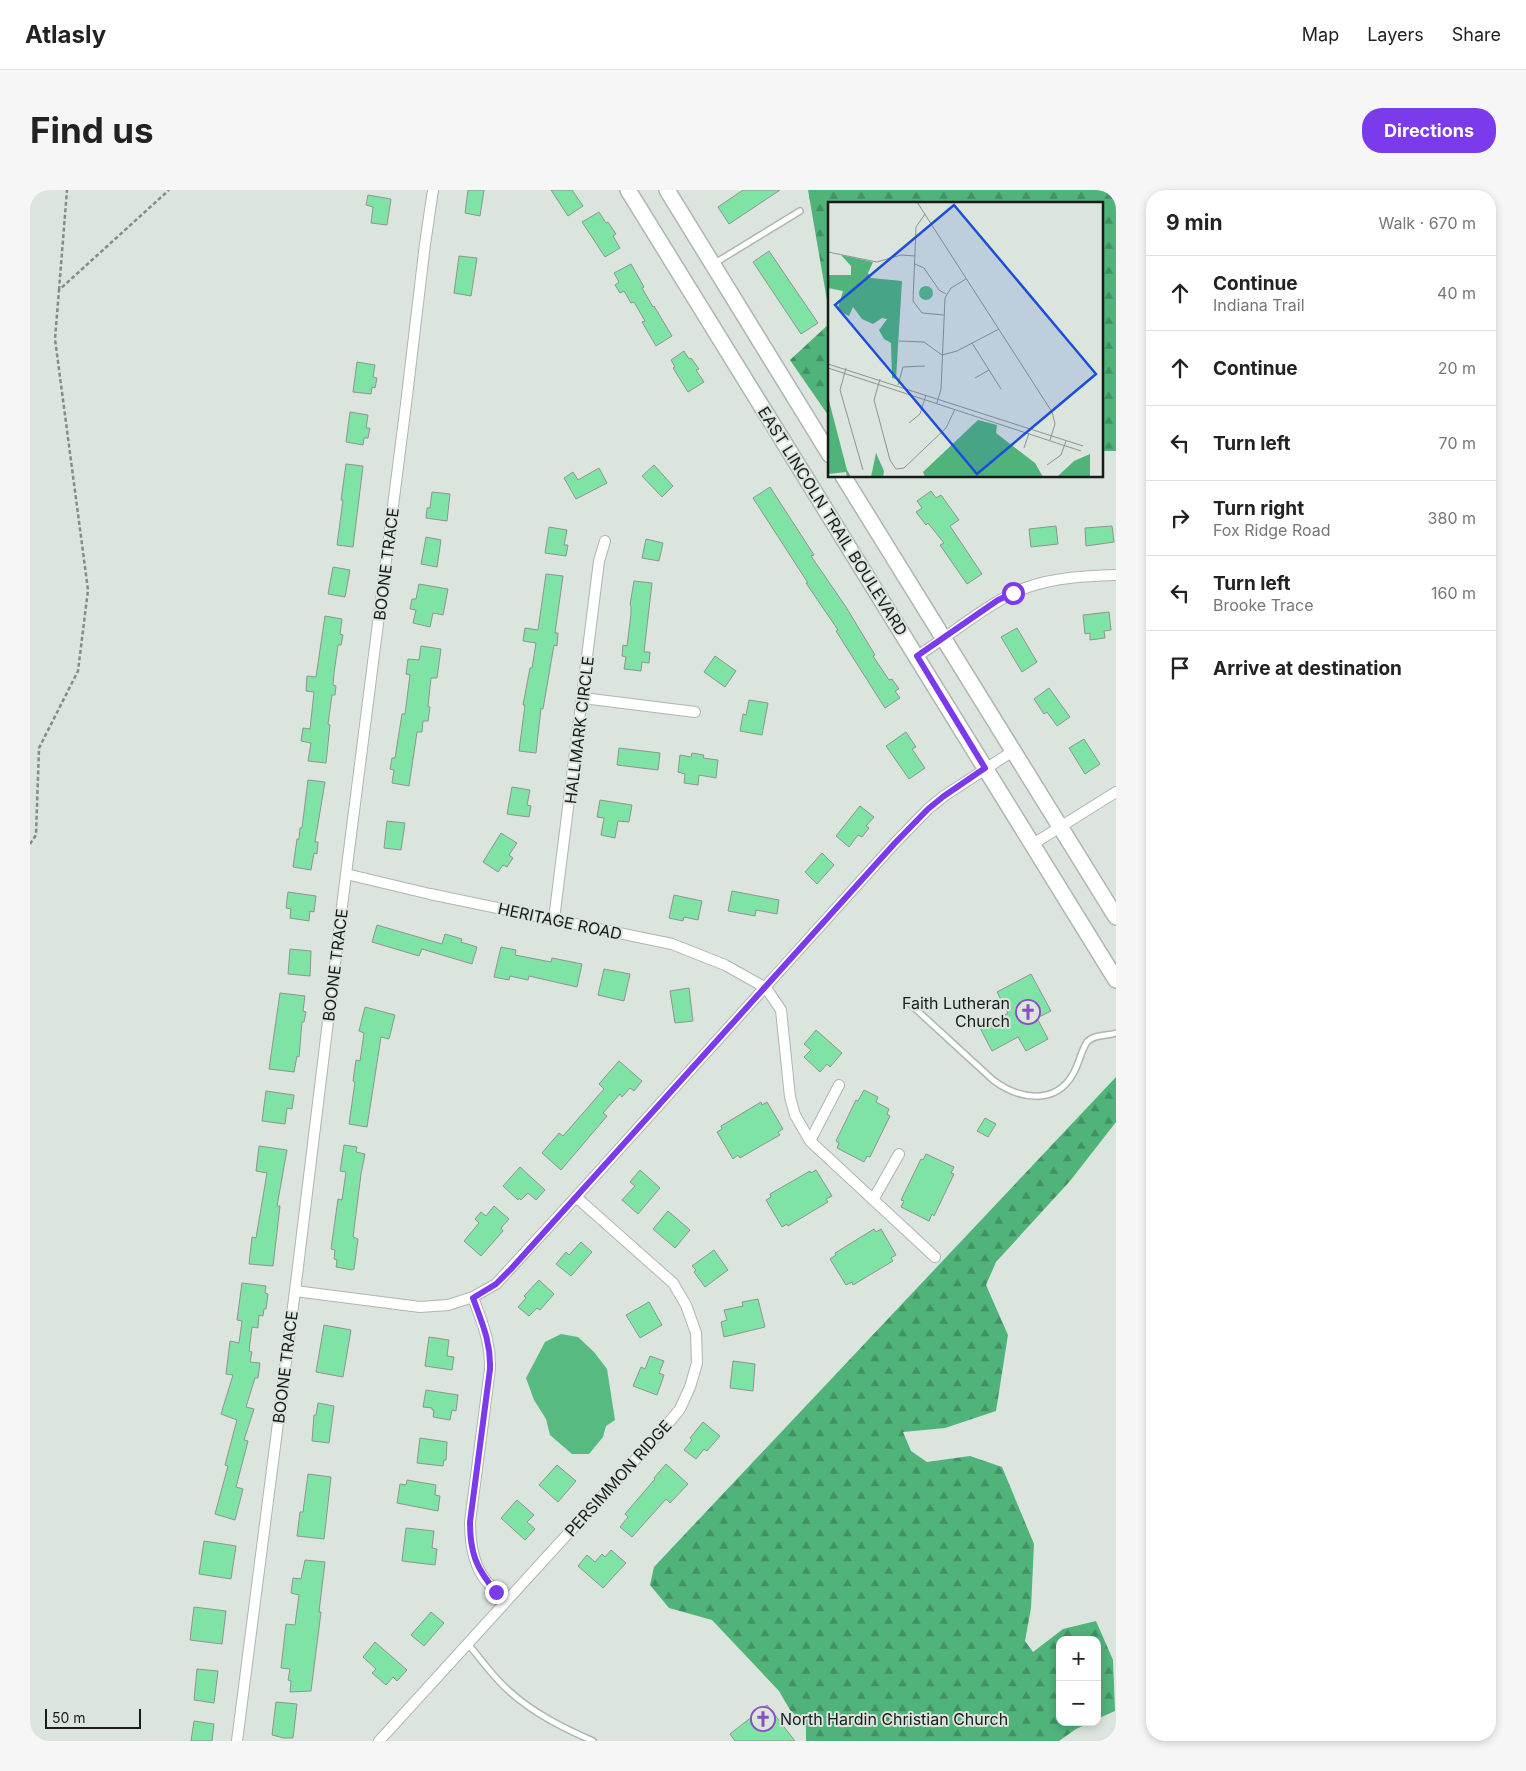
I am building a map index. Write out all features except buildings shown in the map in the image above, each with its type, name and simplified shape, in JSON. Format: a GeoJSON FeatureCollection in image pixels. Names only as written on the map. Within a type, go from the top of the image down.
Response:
{"type":"FeatureCollection","features":[{"type":"Feature","properties":{"kind":"street","name":"BOONE TRACE"},"geometry":{"type":"LineString","coordinates":[[237,1741],[433,190]]}},
{"type":"Feature","properties":{"kind":"street","name":"EAST LINCOLN TRAIL BOULEVARD"},"geometry":{"type":"LineString","coordinates":[[628,190],[1116,980]]}},
{"type":"Feature","properties":{"kind":"street","name":"EAST LINCOLN TRAIL BOULEVARD"},"geometry":{"type":"LineString","coordinates":[[666,190],[828,452]]}},
{"type":"Feature","properties":{"kind":"street","name":"EAST LINCOLN TRAIL BOULEVARD"},"geometry":{"type":"LineString","coordinates":[[844,478],[1116,917]]}},
{"type":"Feature","properties":{"kind":"street","name":"HALLMARK CIRCLE"},"geometry":{"type":"LineString","coordinates":[[554,920],[600,561],[605,541]]}},
{"type":"Feature","properties":{"kind":"street"},"geometry":{"type":"LineString","coordinates":[[917,656],[998,600],[1030,586],[1081,577],[1116,575]]}},
{"type":"Feature","properties":{"kind":"street"},"geometry":{"type":"LineString","coordinates":[[583,698],[695,712]]}},
{"type":"Feature","properties":{"kind":"street"},"geometry":{"type":"LineString","coordinates":[[295,1291],[420,1307],[448,1304],[473,1298],[496,1284],[928,809],[952,790],[1013,751]]}},
{"type":"Feature","properties":{"kind":"street"},"geometry":{"type":"LineString","coordinates":[[1033,844],[1116,792]]}},
{"type":"Feature","properties":{"kind":"street","name":"HERITAGE ROAD"},"geometry":{"type":"LineString","coordinates":[[346,874],[430,894],[672,944],[725,965],[766,988]]}},
{"type":"Feature","properties":{"kind":"street"},"geometry":{"type":"LineString","coordinates":[[766,988],[781,1010],[790,1097],[794,1115],[810,1141],[935,1257]]}},
{"type":"Feature","properties":{"kind":"street"},"geometry":{"type":"LineString","coordinates":[[810,1141],[838,1085]]}},
{"type":"Feature","properties":{"kind":"street"},"geometry":{"type":"LineString","coordinates":[[873,1200],[899,1154]]}},
{"type":"Feature","properties":{"kind":"street","name":"PERSIMMON RIDGE"},"geometry":{"type":"LineString","coordinates":[[379,1741],[666,1426],[680,1409],[690,1387],[697,1363],[696,1333],[686,1305],[673,1283],[576,1197]]}},
{"type":"Feature","properties":{"kind":"street"},"geometry":{"type":"LineString","coordinates":[[473,1298],[488,1340],[490,1369],[470,1522],[470,1538],[474,1556],[482,1575],[505,1602]]}},
{"type":"Feature","properties":{"kind":"lane"},"geometry":{"type":"LineString","coordinates":[[712,264],[800,211]]}},
{"type":"Feature","properties":{"kind":"lane"},"geometry":{"type":"LineString","coordinates":[[908,1003],[993,1080],[1021,1096],[1043,1096],[1061,1088],[1068,1083],[1088,1042],[1098,1036],[1108,1036],[1116,1033]]}},
{"type":"Feature","properties":{"kind":"lane"},"geometry":{"type":"LineString","coordinates":[[468,1643],[507,1690],[538,1713],[568,1730],[593,1741]]}},
{"type":"Feature","properties":{"kind":"path"},"geometry":{"type":"LineString","coordinates":[[30,844],[36,835],[39,748],[78,671],[88,590],[55,339],[67,190]]}},
{"type":"Feature","properties":{"kind":"path"},"geometry":{"type":"LineString","coordinates":[[59,290],[169,190]]}},
{"type":"Feature","properties":{"kind":"green space"},"geometry":{"type":"Polygon","coordinates":[[[808,190],[1116,190],[1116,451],[1104,451],[1104,202],[828,202],[828,306],[808,190]]]}},
{"type":"Feature","properties":{"kind":"green space"},"geometry":{"type":"Polygon","coordinates":[[[828,325],[828,415],[790,360],[828,325]]]}},
{"type":"Feature","properties":{"kind":"green space"},"geometry":{"type":"Polygon","coordinates":[[[1116,1077],[1116,1122],[1070,1181],[996,1262],[986,1285],[1008,1335],[996,1411],[945,1428],[903,1432],[911,1451],[927,1462],[970,1456],[1002,1467],[1034,1544],[1031,1608],[1025,1641],[1033,1652],[1063,1629],[1096,1621],[1113,1660],[1115,1711],[1101,1717],[1101,1636],[1056,1636],[1056,1726],[1082,1726],[1059,1741],[806,1741],[806,1725],[790,1710],[779,1691],[712,1620],[669,1608],[650,1585],[654,1567],[1116,1077]]]}},
{"type":"Feature","properties":{"kind":"shaded area"},"geometry":{"type":"Polygon","coordinates":[[[561,1334],[578,1337],[594,1352],[607,1369],[615,1420],[606,1426],[603,1437],[589,1454],[572,1454],[550,1435],[546,1419],[534,1400],[526,1378],[545,1342],[561,1334]]]}},
{"type":"Feature","properties":{"kind":"place","name":"Faith Lutheran Church"},"geometry":{"type":"Point","coordinates":[1028,1012]}},
{"type":"Feature","properties":{"kind":"place","name":"North Hardin Christian Church"},"geometry":{"type":"Point","coordinates":[763,1719]}},
{"type":"Feature","properties":{"kind":"route"},"geometry":{"type":"LineString","coordinates":[[496,1592],[482,1575],[474,1556],[470,1538],[470,1522],[490,1369],[488,1340],[473,1298],[496,1284],[511,1269],[895,843],[928,809],[960,784],[985,768],[917,656],[998,600],[1013,593]]}}]}
